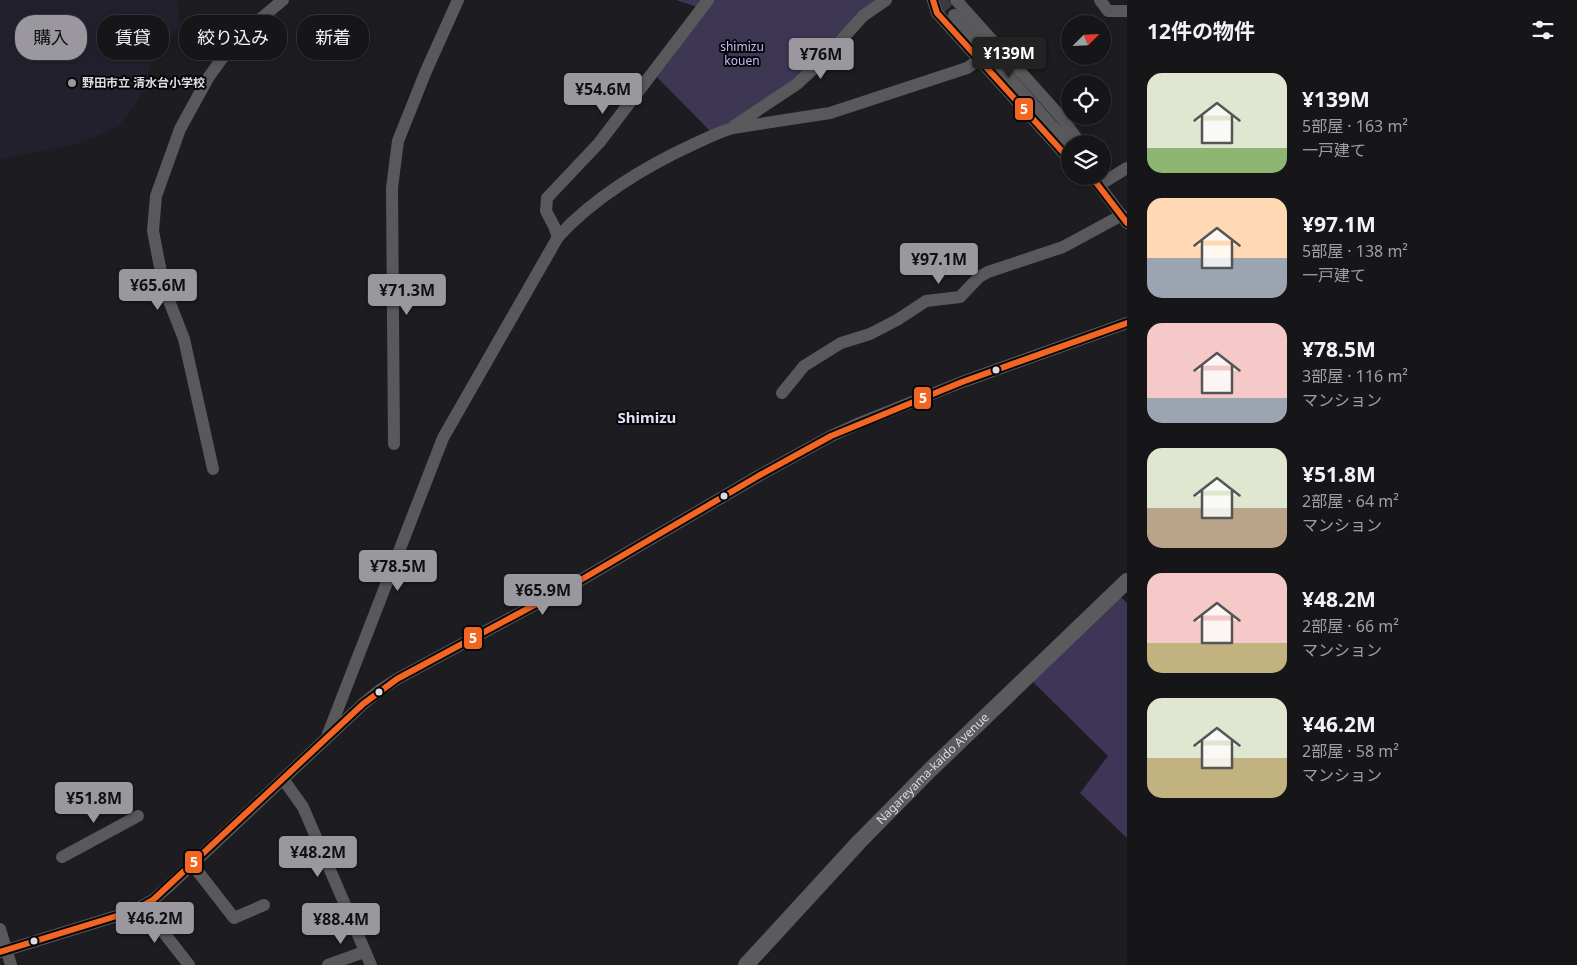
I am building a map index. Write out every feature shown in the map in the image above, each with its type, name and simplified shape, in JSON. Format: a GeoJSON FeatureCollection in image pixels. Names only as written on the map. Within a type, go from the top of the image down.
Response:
{"type":"FeatureCollection","features":[{"type":"Feature","properties":{"kind":"main road","name":"Nagareyama-kaido Avenue"},"geometry":{"type":"LineString","coordinates":[[746,965],[859,842],[931,769],[1127,581]]}},
{"type":"Feature","properties":{"kind":"street"},"geometry":{"type":"LineString","coordinates":[[213,469],[184,338],[164,288],[153,231],[156,196],[180,130],[208,78],[221,60],[252,26],[282,0]]}},
{"type":"Feature","properties":{"kind":"street"},"geometry":{"type":"LineString","coordinates":[[394,444],[392,188],[398,141],[426,71],[458,0]]}},
{"type":"Feature","properties":{"kind":"street"},"geometry":{"type":"LineString","coordinates":[[558,237],[546,211],[548,198],[599,143],[708,0]]}},
{"type":"Feature","properties":{"kind":"street"},"geometry":{"type":"LineString","coordinates":[[733,128],[797,84],[828,55],[857,22],[886,0]]}},
{"type":"Feature","properties":{"kind":"street"},"geometry":{"type":"LineString","coordinates":[[933,0],[937,13],[1061,150]]}},
{"type":"Feature","properties":{"kind":"street"},"geometry":{"type":"LineString","coordinates":[[956,0],[1061,117],[1074,135]]}},
{"type":"Feature","properties":{"kind":"street"},"geometry":{"type":"LineString","coordinates":[[1100,0],[1108,11],[1127,12]]}},
{"type":"Feature","properties":{"kind":"street"},"geometry":{"type":"LineString","coordinates":[[954,15],[1061,136]]}},
{"type":"Feature","properties":{"kind":"street"},"geometry":{"type":"LineString","coordinates":[[327,736],[443,438],[558,237],[593,206],[636,175],[667,157],[721,132],[733,128],[830,113],[967,68],[979,60]]}},
{"type":"Feature","properties":{"kind":"street"},"geometry":{"type":"LineString","coordinates":[[1111,173],[1127,168]]}},
{"type":"Feature","properties":{"kind":"street"},"geometry":{"type":"LineString","coordinates":[[782,392],[804,366],[841,343],[870,334],[897,320],[926,301],[960,297],[980,277],[988,272],[1064,247],[1124,214],[1100,185]]}},
{"type":"Feature","properties":{"kind":"street"},"geometry":{"type":"LineString","coordinates":[[3,951],[115,918],[153,900],[327,736],[380,690],[579,581],[760,474],[862,422],[962,382],[1127,323]]}},
{"type":"Feature","properties":{"kind":"street"},"geometry":{"type":"LineString","coordinates":[[283,779],[303,807],[371,965]]}},
{"type":"Feature","properties":{"kind":"street"},"geometry":{"type":"LineString","coordinates":[[62,857],[138,816]]}},
{"type":"Feature","properties":{"kind":"street"},"geometry":{"type":"LineString","coordinates":[[192,864],[234,918],[264,905]]}},
{"type":"Feature","properties":{"kind":"street"},"geometry":{"type":"LineString","coordinates":[[143,906],[189,965]]}},
{"type":"Feature","properties":{"kind":"street"},"geometry":{"type":"LineString","coordinates":[[0,929],[3,951],[12,965]]}},
{"type":"Feature","properties":{"kind":"street"},"geometry":{"type":"LineString","coordinates":[[328,965],[364,952]]}},
{"type":"Feature","properties":{"kind":"shaded area","name":"野田市立 清水台小学校"},"geometry":{"type":"Polygon","coordinates":[[[0,0],[178,0],[179,26],[169,41],[169,15],[97,15],[97,60],[155,60],[151,66],[138,100],[119,126],[83,142],[0,159],[0,0]]]}},
{"type":"Feature","properties":{"kind":"shaded area"},"geometry":{"type":"Polygon","coordinates":[[[1120,596],[1127,603],[1127,838],[1080,793],[1108,756],[1032,681],[1120,596]]]}},
{"type":"Feature","properties":{"kind":"green space","name":"shimizu kouen"},"geometry":{"type":"Polygon","coordinates":[[[676,0],[880,0],[781,92],[712,133],[657,77],[706,10],[676,0]]]}},
{"type":"Feature","properties":{"kind":"tunnel"},"geometry":{"type":"LineString","coordinates":[[940,0],[954,15]]}},
{"type":"Feature","properties":{"kind":"transit line","name":"5"},"geometry":{"type":"LineString","coordinates":[[933,0],[937,13],[1061,150]]}},
{"type":"Feature","properties":{"kind":"transit line","name":"5"},"geometry":{"type":"LineString","coordinates":[[1098,185],[1127,223]]}},
{"type":"Feature","properties":{"kind":"transit line","name":"5"},"geometry":{"type":"LineString","coordinates":[[0,952],[133,911],[153,900],[363,704],[397,679],[579,581],[760,475],[831,436],[962,382],[1127,323]]}},
{"type":"Feature","properties":{"kind":"place","name":"野田市立 清水台小学校"},"geometry":{"type":"Point","coordinates":[72,83]}},
{"type":"Feature","properties":{"kind":"district","name":"Shimizu"},"geometry":{"type":"Point","coordinates":[647,418]}}]}
